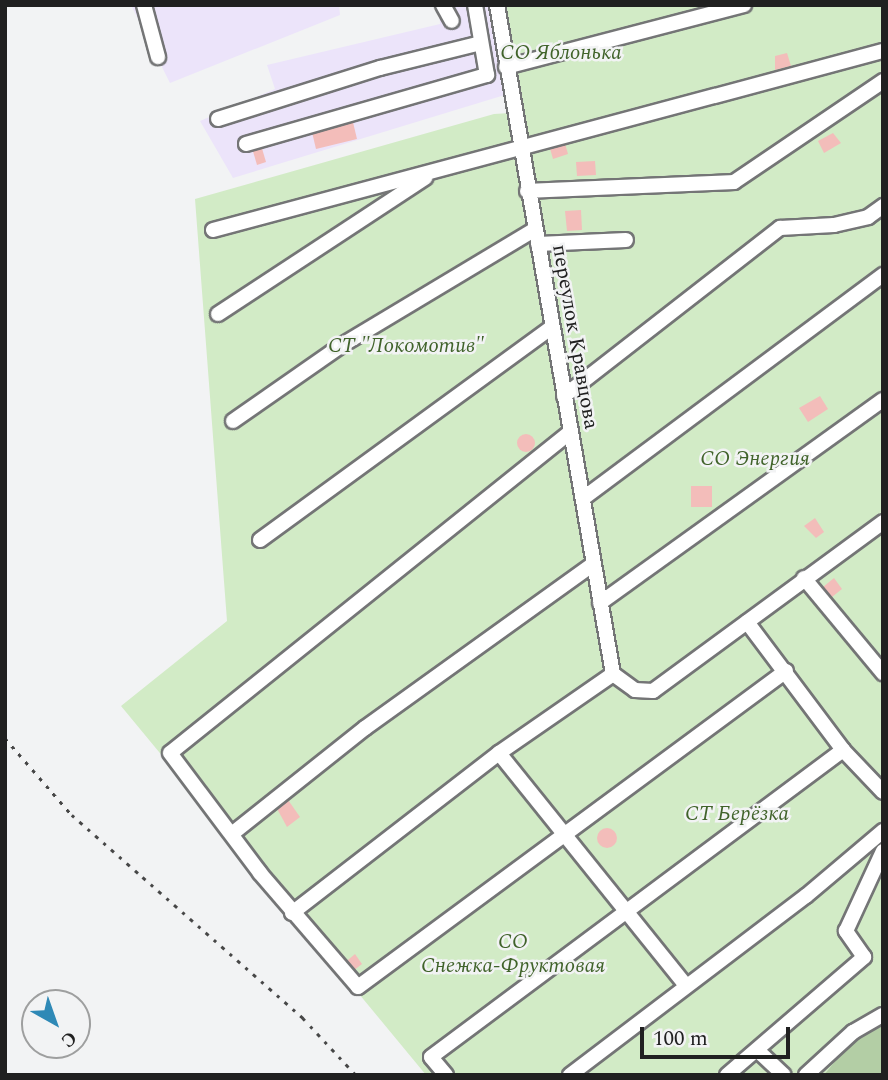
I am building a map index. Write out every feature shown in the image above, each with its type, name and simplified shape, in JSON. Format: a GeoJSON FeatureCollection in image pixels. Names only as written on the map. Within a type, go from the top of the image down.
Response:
{"type":"FeatureCollection","features":[{"type":"Feature","properties":{"kind":"street"},"geometry":{"type":"LineString","coordinates":[[144,5],[158,57]]}},
{"type":"Feature","properties":{"kind":"street"},"geometry":{"type":"LineString","coordinates":[[443,5],[452,21]]}},
{"type":"Feature","properties":{"kind":"street"},"geometry":{"type":"LineString","coordinates":[[246,144],[487,75],[475,5]]}},
{"type":"Feature","properties":{"kind":"street","name":"переулок Кравцова"},"geometry":{"type":"LineString","coordinates":[[497,5],[527,191],[569,433],[584,497],[592,565],[613,674]]}},
{"type":"Feature","properties":{"kind":"street"},"geometry":{"type":"LineString","coordinates":[[506,67],[744,5]]}},
{"type":"Feature","properties":{"kind":"street"},"geometry":{"type":"LineString","coordinates":[[218,119],[380,68],[481,43]]}},
{"type":"Feature","properties":{"kind":"street"},"geometry":{"type":"LineString","coordinates":[[213,230],[883,51]]}},
{"type":"Feature","properties":{"kind":"street"},"geometry":{"type":"LineString","coordinates":[[527,191],[734,182],[883,81]]}},
{"type":"Feature","properties":{"kind":"street"},"geometry":{"type":"LineString","coordinates":[[218,314],[435,171]]}},
{"type":"Feature","properties":{"kind":"street"},"geometry":{"type":"LineString","coordinates":[[564,396],[780,228],[834,225],[868,217],[883,205]]}},
{"type":"Feature","properties":{"kind":"street"},"geometry":{"type":"LineString","coordinates":[[233,421],[340,347],[534,229]]}},
{"type":"Feature","properties":{"kind":"street"},"geometry":{"type":"LineString","coordinates":[[538,244],[626,240]]}},
{"type":"Feature","properties":{"kind":"street"},"geometry":{"type":"LineString","coordinates":[[584,497],[883,275]]}},
{"type":"Feature","properties":{"kind":"street"},"geometry":{"type":"LineString","coordinates":[[260,540],[551,328]]}},
{"type":"Feature","properties":{"kind":"street"},"geometry":{"type":"LineString","coordinates":[[600,603],[883,400]]}},
{"type":"Feature","properties":{"kind":"street"},"geometry":{"type":"LineString","coordinates":[[569,433],[170,753],[190,786],[233,833],[292,913],[358,987],[565,831],[786,671]]}},
{"type":"Feature","properties":{"kind":"street"},"geometry":{"type":"LineString","coordinates":[[292,913],[499,753],[613,674],[635,690],[653,691],[883,522]]}},
{"type":"Feature","properties":{"kind":"street"},"geometry":{"type":"LineString","coordinates":[[233,833],[365,728],[592,565]]}},
{"type":"Feature","properties":{"kind":"street"},"geometry":{"type":"LineString","coordinates":[[804,578],[881,667]]}},
{"type":"Feature","properties":{"kind":"street"},"geometry":{"type":"LineString","coordinates":[[747,622],[843,750],[883,792]]}},
{"type":"Feature","properties":{"kind":"street"},"geometry":{"type":"LineString","coordinates":[[446,1075],[431,1058],[625,908],[843,750]]}},
{"type":"Feature","properties":{"kind":"street"},"geometry":{"type":"LineString","coordinates":[[499,753],[565,831],[684,984]]}},
{"type":"Feature","properties":{"kind":"street"},"geometry":{"type":"LineString","coordinates":[[570,1075],[684,984],[806,896],[883,831]]}},
{"type":"Feature","properties":{"kind":"street"},"geometry":{"type":"LineString","coordinates":[[727,1075],[864,957],[846,931],[883,851]]}},
{"type":"Feature","properties":{"kind":"street"},"geometry":{"type":"LineString","coordinates":[[806,1075],[853,1032],[883,1015]]}},
{"type":"Feature","properties":{"kind":"street"},"geometry":{"type":"LineString","coordinates":[[758,1051],[784,1075]]}},
{"type":"Feature","properties":{"kind":"shaded area"},"geometry":{"type":"Polygon","coordinates":[[[131,5],[339,5],[340,15],[170,83],[131,5]]]}},
{"type":"Feature","properties":{"kind":"shaded area"},"geometry":{"type":"Polygon","coordinates":[[[439,5],[494,5],[508,94],[233,178],[200,121],[275,89],[267,65],[440,24],[439,5]]]}},
{"type":"Feature","properties":{"kind":"green space"},"geometry":{"type":"Polygon","coordinates":[[[502,5],[883,5],[883,1075],[426,1075],[121,706],[227,621],[195,199],[494,114],[523,112],[502,5]]]}},
{"type":"Feature","properties":{"kind":"green space"},"geometry":{"type":"Polygon","coordinates":[[[883,1026],[883,1075],[824,1075],[854,1038],[883,1026]]]}},
{"type":"Feature","properties":{"kind":"building"},"geometry":{"type":"Polygon","coordinates":[[[787,53],[791,66],[775,70],[775,56],[787,53]]]}},
{"type":"Feature","properties":{"kind":"building"},"geometry":{"type":"Polygon","coordinates":[[[352,118],[357,139],[316,149],[311,128],[352,118]]]}},
{"type":"Feature","properties":{"kind":"building"},"geometry":{"type":"Polygon","coordinates":[[[833,133],[841,143],[824,153],[818,141],[833,133]]]}},
{"type":"Feature","properties":{"kind":"building"},"geometry":{"type":"Polygon","coordinates":[[[564,140],[568,154],[553,159],[549,145],[564,140]]]}},
{"type":"Feature","properties":{"kind":"building"},"geometry":{"type":"Polygon","coordinates":[[[261,145],[266,162],[257,165],[252,148],[261,145]]]}},
{"type":"Feature","properties":{"kind":"building"},"geometry":{"type":"Polygon","coordinates":[[[595,161],[596,175],[577,176],[576,162],[595,161]]]}},
{"type":"Feature","properties":{"kind":"building"},"geometry":{"type":"Polygon","coordinates":[[[581,210],[582,230],[567,231],[565,211],[581,210]]]}},
{"type":"Feature","properties":{"kind":"building"},"geometry":{"type":"Polygon","coordinates":[[[820,396],[828,409],[808,422],[799,408],[820,396]]]}},
{"type":"Feature","properties":{"kind":"building"},"geometry":{"type":"Polygon","coordinates":[[[526,434],[532,437],[535,443],[532,449],[526,452],[520,449],[517,443],[520,437],[526,434]]]}},
{"type":"Feature","properties":{"kind":"building"},"geometry":{"type":"Polygon","coordinates":[[[691,486],[712,486],[712,507],[691,507],[691,486]]]}},
{"type":"Feature","properties":{"kind":"building"},"geometry":{"type":"Polygon","coordinates":[[[815,518],[824,532],[816,538],[804,526],[815,518]]]}},
{"type":"Feature","properties":{"kind":"building"},"geometry":{"type":"Polygon","coordinates":[[[834,578],[842,589],[832,597],[823,587],[834,578]]]}},
{"type":"Feature","properties":{"kind":"building"},"geometry":{"type":"Polygon","coordinates":[[[286,797],[300,817],[287,827],[275,805],[286,797]]]}},
{"type":"Feature","properties":{"kind":"building"},"geometry":{"type":"Polygon","coordinates":[[[603,828],[611,828],[617,838],[611,848],[603,848],[597,842],[597,834],[603,828]]]}},
{"type":"Feature","properties":{"kind":"building"},"geometry":{"type":"Polygon","coordinates":[[[355,954],[362,964],[349,974],[342,965],[355,954]]]}},
{"type":"Feature","properties":{"kind":"railway"},"geometry":{"type":"LineString","coordinates":[[5,738],[72,815],[303,1018],[356,1075]]}},
{"type":"Feature","properties":{"kind":"park label","name":"СО Яблонька"},"geometry":{"type":"Point","coordinates":[561,53]}},
{"type":"Feature","properties":{"kind":"park label","name":"СТ \"Локомотив\""},"geometry":{"type":"Point","coordinates":[406,346]}},
{"type":"Feature","properties":{"kind":"park label","name":"СО Энергия"},"geometry":{"type":"Point","coordinates":[755,459]}},
{"type":"Feature","properties":{"kind":"park label","name":"СТ Берёзка"},"geometry":{"type":"Point","coordinates":[737,814]}},
{"type":"Feature","properties":{"kind":"park label","name":"СО Снежка-Фруктовая"},"geometry":{"type":"Point","coordinates":[513,954]}}]}
